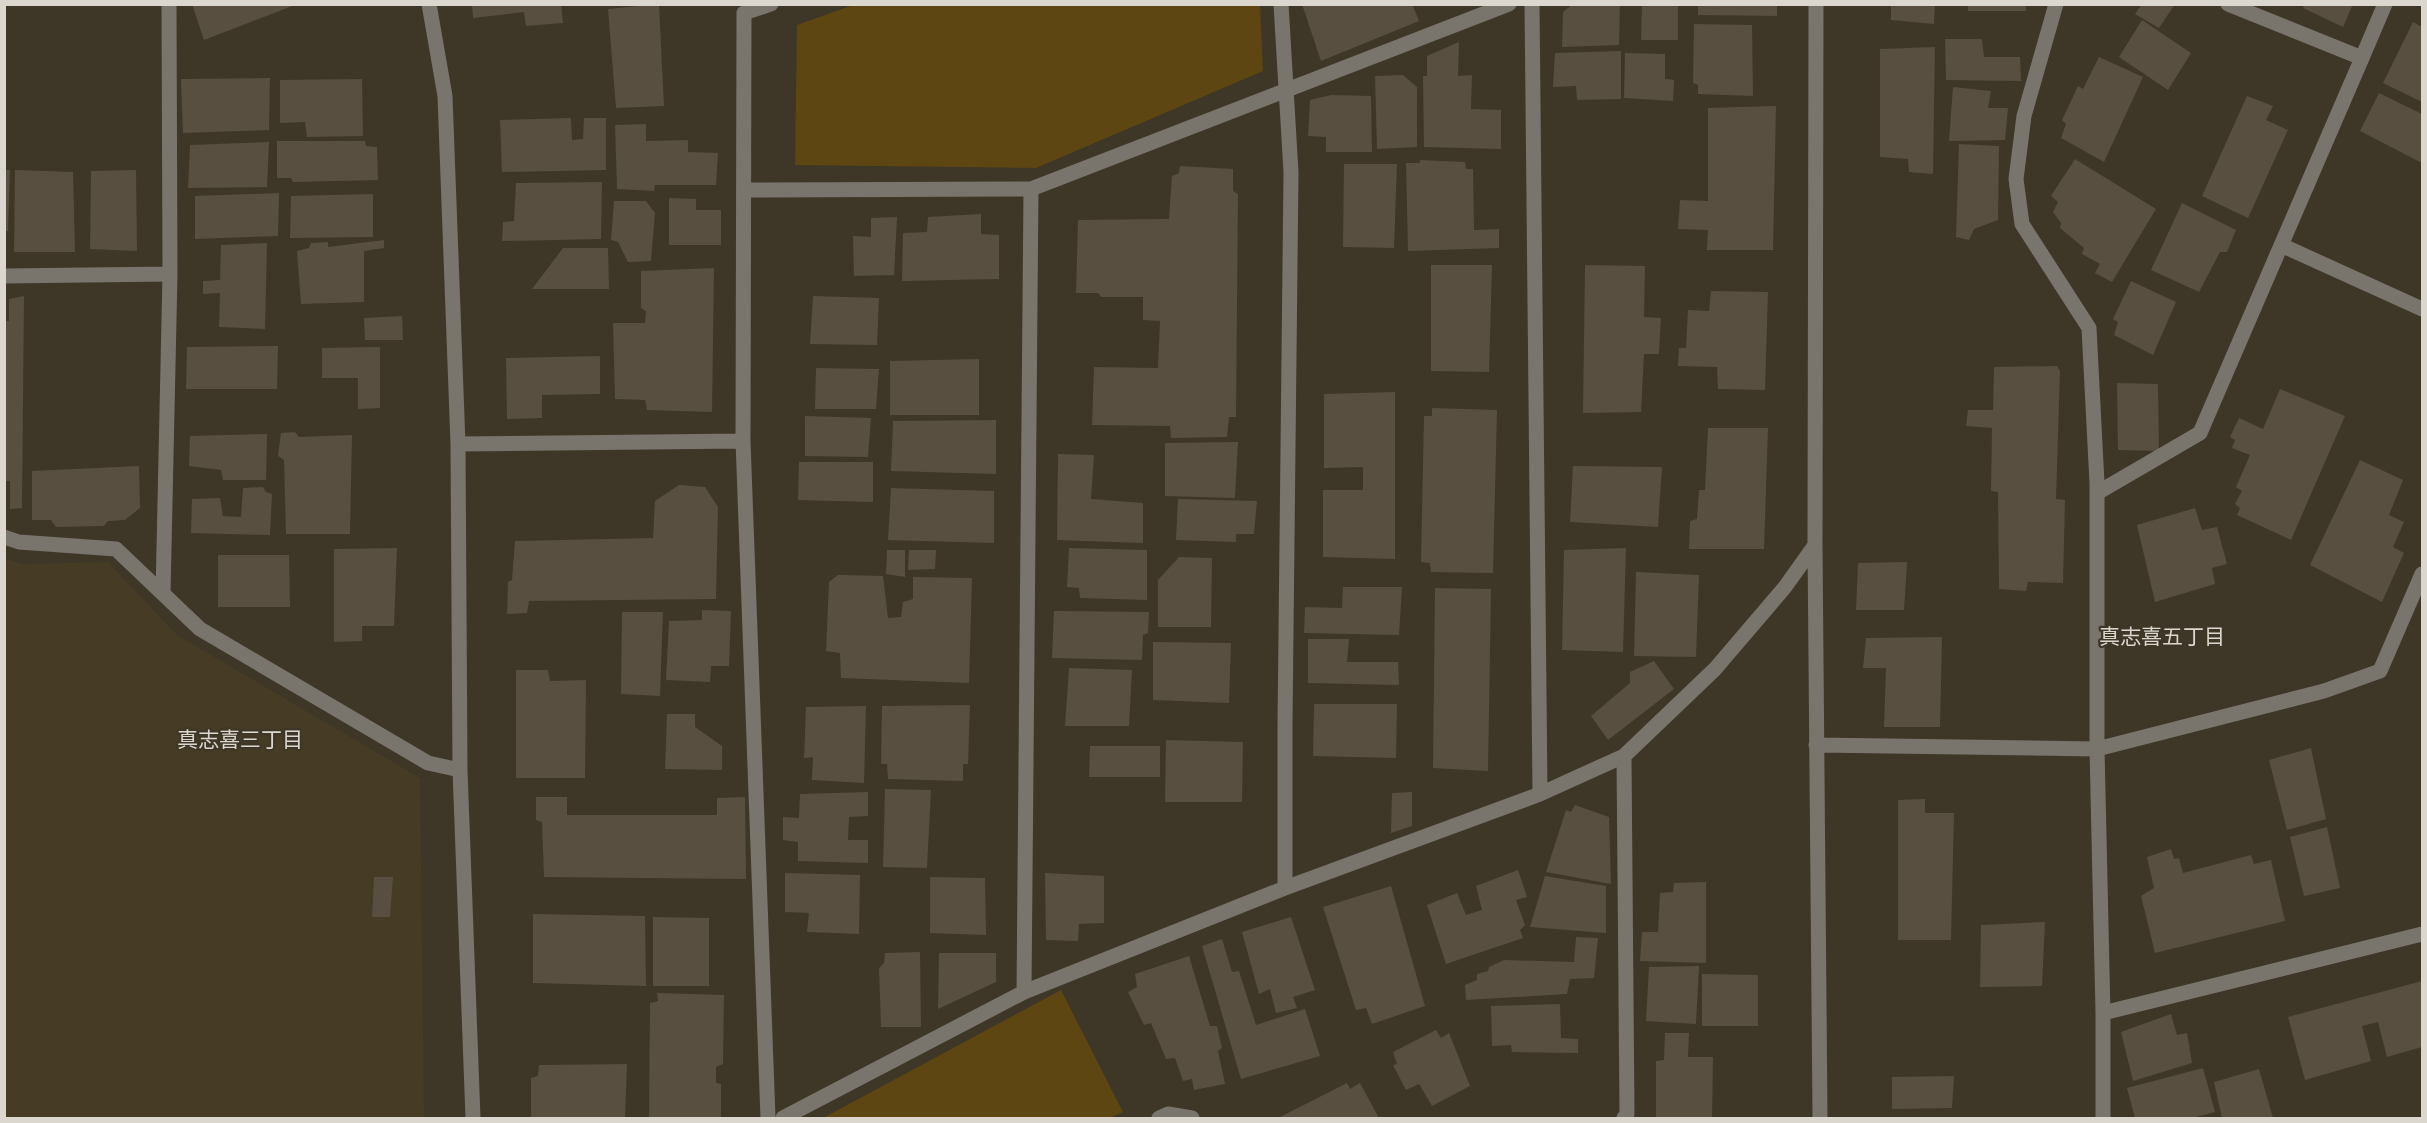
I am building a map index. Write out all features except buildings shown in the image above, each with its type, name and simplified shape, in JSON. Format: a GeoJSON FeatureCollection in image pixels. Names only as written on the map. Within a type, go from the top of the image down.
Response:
{"type":"FeatureCollection","features":[{"type":"Feature","properties":{"kind":"street"},"geometry":{"type":"LineString","coordinates":[[163,594],[170,274],[169,4]]}},
{"type":"Feature","properties":{"kind":"street"},"geometry":{"type":"LineString","coordinates":[[429,4],[445,96],[458,444],[460,770],[473,1119]]}},
{"type":"Feature","properties":{"kind":"street"},"geometry":{"type":"LineString","coordinates":[[768,1119],[743,441],[744,13],[771,4]]}},
{"type":"Feature","properties":{"kind":"street"},"geometry":{"type":"LineString","coordinates":[[1281,4],[1290,172],[1285,713],[1286,888]]}},
{"type":"Feature","properties":{"kind":"street"},"geometry":{"type":"LineString","coordinates":[[744,189],[1031,189],[1509,4]]}},
{"type":"Feature","properties":{"kind":"street"},"geometry":{"type":"LineString","coordinates":[[1532,4],[1540,794]]}},
{"type":"Feature","properties":{"kind":"street"},"geometry":{"type":"LineString","coordinates":[[1816,4],[1815,545],[1820,1119]]}},
{"type":"Feature","properties":{"kind":"street"},"geometry":{"type":"LineString","coordinates":[[2056,4],[2024,116],[2016,179],[2022,224],[2089,328],[2097,493],[2097,749],[2103,1119]]}},
{"type":"Feature","properties":{"kind":"street"},"geometry":{"type":"LineString","coordinates":[[2228,4],[2362,58]]}},
{"type":"Feature","properties":{"kind":"street"},"geometry":{"type":"LineString","coordinates":[[2097,493],[2200,434],[2385,4]]}},
{"type":"Feature","properties":{"kind":"street"},"geometry":{"type":"LineString","coordinates":[[1024,993],[1031,189]]}},
{"type":"Feature","properties":{"kind":"street"},"geometry":{"type":"LineString","coordinates":[[2282,245],[2422,309]]}},
{"type":"Feature","properties":{"kind":"street"},"geometry":{"type":"LineString","coordinates":[[4,276],[170,274]]}},
{"type":"Feature","properties":{"kind":"street"},"geometry":{"type":"LineString","coordinates":[[458,444],[743,441]]}},
{"type":"Feature","properties":{"kind":"street"},"geometry":{"type":"LineString","coordinates":[[4,537],[19,542],[116,549],[200,630],[428,763],[460,770]]}},
{"type":"Feature","properties":{"kind":"street"},"geometry":{"type":"LineString","coordinates":[[783,1119],[1024,993],[1286,888],[1540,794],[1624,756],[1715,669],[1785,586],[1815,545]]}},
{"type":"Feature","properties":{"kind":"street"},"geometry":{"type":"LineString","coordinates":[[1816,745],[2097,749],[2324,692],[2379,671],[2422,574]]}},
{"type":"Feature","properties":{"kind":"street"},"geometry":{"type":"LineString","coordinates":[[1624,756],[1628,1114],[1624,1119]]}},
{"type":"Feature","properties":{"kind":"street"},"geometry":{"type":"LineString","coordinates":[[2103,1013],[2422,934]]}},
{"type":"Feature","properties":{"kind":"street"},"geometry":{"type":"LineString","coordinates":[[1159,1119],[1168,1114],[1192,1119]]}},
{"type":"Feature","properties":{"kind":"shaded area"},"geometry":{"type":"Polygon","coordinates":[[[853,5],[1260,5],[1263,71],[1036,168],[795,165],[797,25],[853,5]]]}},
{"type":"Feature","properties":{"kind":"shaded area"},"geometry":{"type":"Polygon","coordinates":[[[4,558],[22,564],[108,562],[177,635],[420,778],[424,1118],[5,1118],[4,558]]]}},
{"type":"Feature","properties":{"kind":"shaded area"},"geometry":{"type":"Polygon","coordinates":[[[1061,990],[1123,1112],[1110,1118],[823,1118],[1061,990]]]}},
{"type":"Feature","properties":{"kind":"district","name":"真志喜五丁目"},"geometry":{"type":"Point","coordinates":[2162,637]}},
{"type":"Feature","properties":{"kind":"district","name":"真志喜三丁目"},"geometry":{"type":"Point","coordinates":[240,740]}}]}
